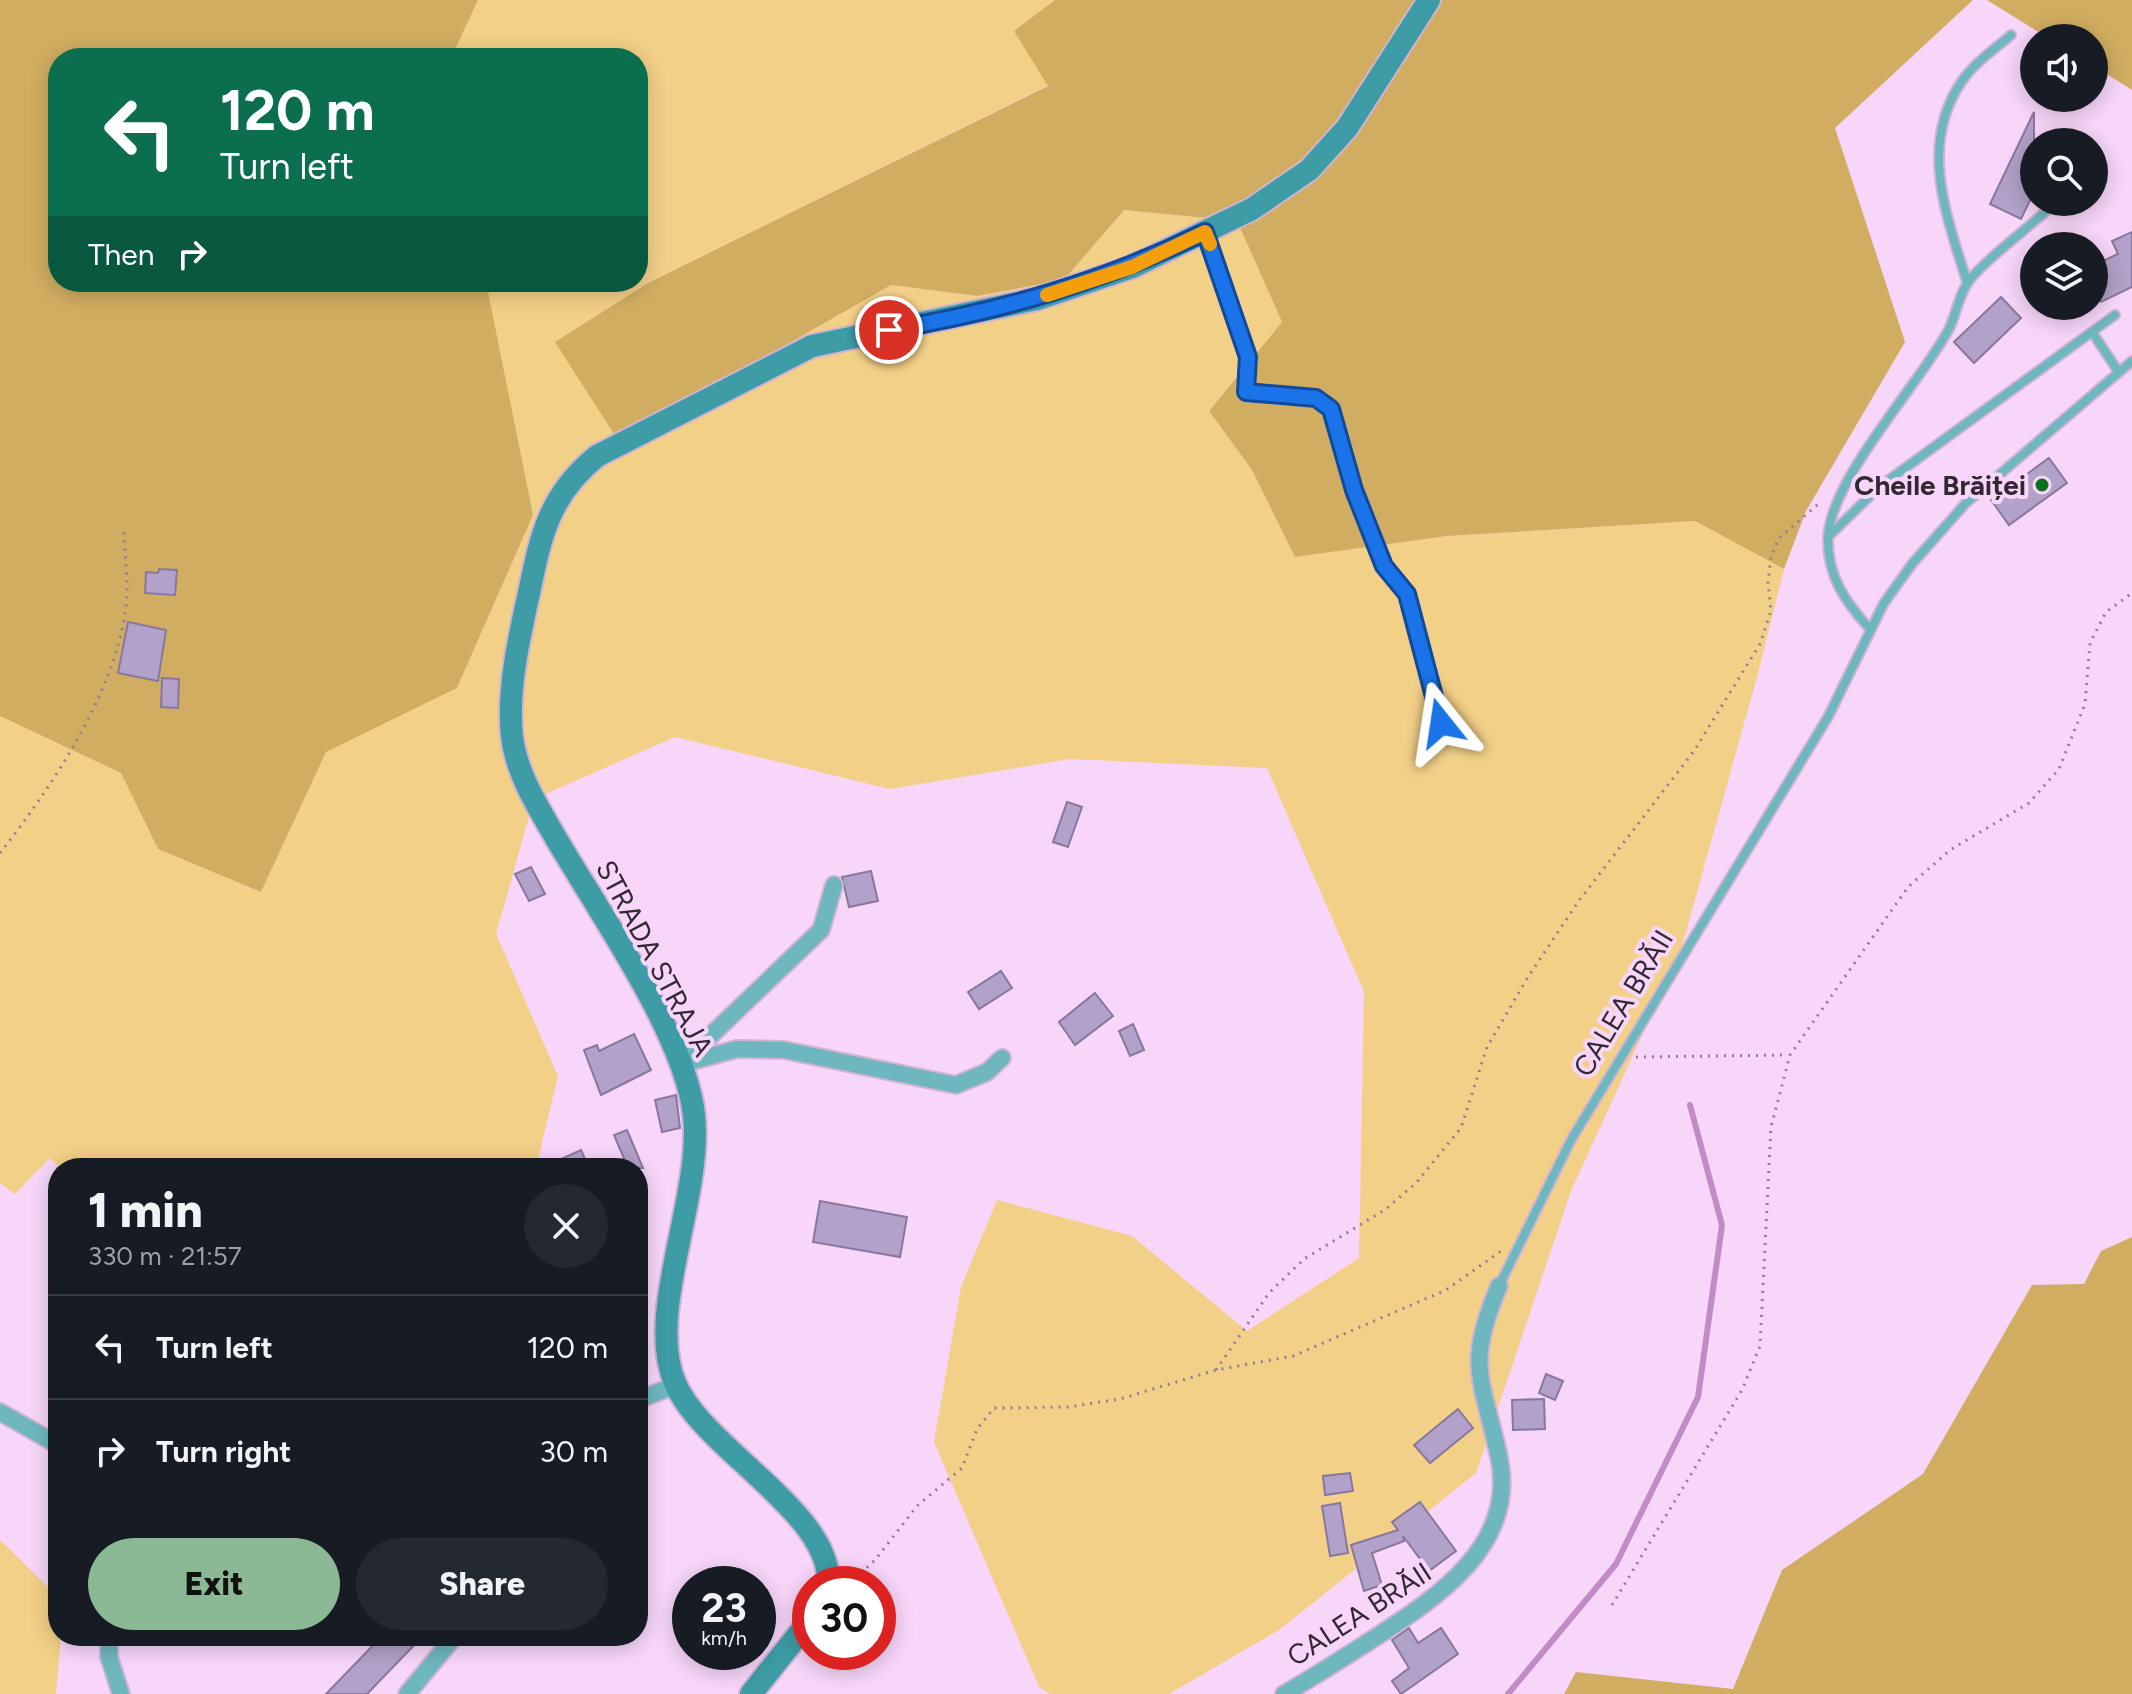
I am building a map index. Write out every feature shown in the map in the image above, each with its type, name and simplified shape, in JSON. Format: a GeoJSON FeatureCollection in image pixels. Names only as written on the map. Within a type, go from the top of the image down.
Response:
{"type":"FeatureCollection","features":[{"type":"Feature","properties":{"kind":"main road","name":"STRADA STRAJA"},"geometry":{"type":"LineString","coordinates":[[827,1566],[811,1532],[692,1410],[676,1385],[667,1336],[669,1303],[693,1181],[694,1115],[681,1064],[645,990],[528,791],[518,764],[511,701],[536,559],[556,499],[571,478],[597,456],[812,346],[1037,299],[1132,267],[1252,209],[1309,170],[1347,128],[1429,0]]}},
{"type":"Feature","properties":{"kind":"main road"},"geometry":{"type":"LineString","coordinates":[[751,1694],[792,1643]]}},
{"type":"Feature","properties":{"kind":"street"},"geometry":{"type":"LineString","coordinates":[[1205,232],[1248,357],[1246,392],[1316,398],[1331,409],[1354,490],[1384,566],[1407,594],[1441,723]]}},
{"type":"Feature","properties":{"kind":"street"},"geometry":{"type":"LineString","coordinates":[[681,1064],[821,930],[834,885]]}},
{"type":"Feature","properties":{"kind":"street"},"geometry":{"type":"LineString","coordinates":[[681,1064],[716,1053],[756,1048],[812,1055],[929,1082],[956,1085],[987,1072],[1002,1058]]}},
{"type":"Feature","properties":{"kind":"street","name":"CALEA BRĂII"},"geometry":{"type":"LineString","coordinates":[[1284,1694],[1431,1602],[1459,1578],[1481,1549],[1495,1521],[1501,1474],[1480,1386],[1478,1349],[1485,1320],[1499,1286]]}},
{"type":"Feature","properties":{"kind":"street"},"geometry":{"type":"LineString","coordinates":[[648,1396],[676,1385]]}},
{"type":"Feature","properties":{"kind":"street"},"geometry":{"type":"LineString","coordinates":[[0,1412],[48,1439]]}},
{"type":"Feature","properties":{"kind":"street"},"geometry":{"type":"LineString","coordinates":[[109,1646],[109,1657],[121,1694]]}},
{"type":"Feature","properties":{"kind":"street"},"geometry":{"type":"LineString","coordinates":[[407,1694],[447,1646]]}},
{"type":"Feature","properties":{"kind":"lane"},"geometry":{"type":"LineString","coordinates":[[1967,282],[1944,209],[1936,165],[1944,120],[1961,82],[2011,35]]}},
{"type":"Feature","properties":{"kind":"lane"},"geometry":{"type":"LineString","coordinates":[[1870,629],[1849,606],[1834,579],[1828,538],[1832,516],[1853,475],[1949,329],[1967,282],[2040,216]]}},
{"type":"Feature","properties":{"kind":"lane"},"geometry":{"type":"LineString","coordinates":[[1828,538],[1879,487],[2115,315]]}},
{"type":"Feature","properties":{"kind":"lane"},"geometry":{"type":"LineString","coordinates":[[2092,332],[2118,371]]}},
{"type":"Feature","properties":{"kind":"lane","name":"CALEA BRĂII"},"geometry":{"type":"LineString","coordinates":[[1499,1286],[1571,1140],[1828,717],[1870,629],[1912,564],[1965,504],[2132,361]]}},
{"type":"Feature","properties":{"kind":"path"},"geometry":{"type":"LineString","coordinates":[[1216,1370],[1269,1293],[1304,1259],[1386,1209],[1416,1183],[1455,1137],[1476,1091],[1487,1047],[1528,977],[1578,902],[1694,751],[1760,644],[1771,611],[1768,582],[1771,557],[1779,538],[1853,475]]}},
{"type":"Feature","properties":{"kind":"path"},"geometry":{"type":"LineString","coordinates":[[0,853],[55,782],[108,676],[126,612],[124,528]]}},
{"type":"Feature","properties":{"kind":"path"},"geometry":{"type":"LineString","coordinates":[[1612,1605],[1742,1390],[1760,1346],[1771,1127],[1790,1055],[1908,887],[1950,850],[2029,803],[2059,769],[2085,704],[2090,643],[2106,612],[2132,593]]}},
{"type":"Feature","properties":{"kind":"path"},"geometry":{"type":"LineString","coordinates":[[1620,1057],[1790,1055]]}},
{"type":"Feature","properties":{"kind":"path"},"geometry":{"type":"LineString","coordinates":[[868,1566],[917,1506],[962,1468],[977,1429],[994,1408],[1068,1407],[1120,1399],[1216,1370],[1293,1356],[1446,1290],[1521,1237]]}},
{"type":"Feature","properties":{"kind":"shaded area"},"geometry":{"type":"Polygon","coordinates":[[[0,0],[478,0],[456,48],[48,48],[48,292],[488,292],[533,515],[457,688],[326,752],[261,892],[158,849],[121,773],[0,716],[0,0]]]}},
{"type":"Feature","properties":{"kind":"shaded area"},"geometry":{"type":"Polygon","coordinates":[[[478,0],[1055,0],[1014,31],[1049,85],[648,283],[648,48],[456,48],[478,0]]]}},
{"type":"Feature","properties":{"kind":"shaded area"},"geometry":{"type":"Polygon","coordinates":[[[1055,0],[1973,0],[1835,128],[1905,342],[1806,511],[1784,569],[1695,521],[1447,536],[1295,557],[1252,470],[1209,411],[1282,322],[1237,221],[1124,210],[1064,280],[977,296],[891,285],[723,381],[614,434],[555,342],[634,292],[648,292],[648,283],[1048,86],[1014,31],[1055,0]]]}},
{"type":"Feature","properties":{"kind":"shaded area"},"geometry":{"type":"Polygon","coordinates":[[[1987,0],[2132,0],[2132,90],[2108,75],[2108,24],[2026,24],[1987,0]]]}},
{"type":"Feature","properties":{"kind":"shaded area"},"geometry":{"type":"Polygon","coordinates":[[[1124,210],[1237,221],[1282,322],[1209,411],[1252,470],[1295,557],[1447,536],[1695,521],[1784,569],[1681,950],[1571,1191],[1476,1473],[1279,1630],[1169,1694],[1050,1694],[1039,1687],[934,1442],[961,1287],[997,1200],[1132,1236],[1247,1331],[1359,1258],[1364,992],[1267,768],[1070,759],[890,789],[675,737],[534,799],[496,934],[558,1076],[538,1158],[48,1158],[15,1194],[0,1183],[0,716],[121,773],[158,849],[261,892],[326,752],[457,688],[533,515],[487,292],[648,292],[648,283],[723,381],[891,285],[977,296],[1064,280],[1124,210]]]}},
{"type":"Feature","properties":{"kind":"shaded area"},"geometry":{"type":"Polygon","coordinates":[[[2132,1237],[2132,1694],[1564,1694],[1576,1672],[1733,1689],[1782,1570],[1923,1474],[2032,1285],[2084,1284],[2101,1251],[2132,1237]]]}},
{"type":"Feature","properties":{"kind":"shaded area"},"geometry":{"type":"Polygon","coordinates":[[[0,1540],[48,1587],[48,1646],[60,1646],[56,1694],[0,1694],[0,1540]]]}},
{"type":"Feature","properties":{"kind":"building"},"geometry":{"type":"Polygon","coordinates":[[[2034,112],[2034,128],[2026,128],[2034,112]]]}},
{"type":"Feature","properties":{"kind":"building"},"geometry":{"type":"Polygon","coordinates":[[[2020,141],[2020,216],[2022,216],[2021,219],[1990,204],[2020,141]]]}},
{"type":"Feature","properties":{"kind":"building"},"geometry":{"type":"Polygon","coordinates":[[[2132,232],[2132,287],[2108,299],[2108,259],[2118,254],[2112,241],[2132,232]]]}},
{"type":"Feature","properties":{"kind":"building"},"geometry":{"type":"Polygon","coordinates":[[[2001,297],[2020,317],[1974,363],[1954,342],[2001,297]]]}},
{"type":"Feature","properties":{"kind":"building"},"geometry":{"type":"Polygon","coordinates":[[[2049,458],[2067,483],[2009,525],[1991,500],[2049,458]]]}},
{"type":"Feature","properties":{"kind":"building"},"geometry":{"type":"Polygon","coordinates":[[[159,569],[177,570],[175,595],[145,593],[146,572],[158,573],[159,569]]]}},
{"type":"Feature","properties":{"kind":"building"},"geometry":{"type":"Polygon","coordinates":[[[128,622],[166,630],[158,681],[118,673],[128,622]]]}},
{"type":"Feature","properties":{"kind":"building"},"geometry":{"type":"Polygon","coordinates":[[[162,678],[179,679],[178,708],[161,707],[162,678]]]}},
{"type":"Feature","properties":{"kind":"building"},"geometry":{"type":"Polygon","coordinates":[[[1067,802],[1082,807],[1068,847],[1053,842],[1067,802]]]}},
{"type":"Feature","properties":{"kind":"building"},"geometry":{"type":"Polygon","coordinates":[[[531,867],[545,894],[529,901],[515,874],[531,867]]]}},
{"type":"Feature","properties":{"kind":"building"},"geometry":{"type":"Polygon","coordinates":[[[871,871],[878,901],[849,907],[842,877],[871,871]]]}},
{"type":"Feature","properties":{"kind":"building"},"geometry":{"type":"Polygon","coordinates":[[[1001,971],[1012,988],[979,1009],[968,992],[1001,971]]]}},
{"type":"Feature","properties":{"kind":"building"},"geometry":{"type":"Polygon","coordinates":[[[1095,993],[1113,1016],[1075,1045],[1059,1022],[1095,993]]]}},
{"type":"Feature","properties":{"kind":"building"},"geometry":{"type":"Polygon","coordinates":[[[1133,1024],[1144,1050],[1130,1056],[1119,1031],[1133,1024]]]}},
{"type":"Feature","properties":{"kind":"building"},"geometry":{"type":"Polygon","coordinates":[[[634,1034],[651,1070],[601,1095],[584,1050],[597,1045],[599,1051],[634,1034]]]}},
{"type":"Feature","properties":{"kind":"building"},"geometry":{"type":"Polygon","coordinates":[[[676,1095],[680,1128],[662,1132],[655,1100],[676,1095]]]}},
{"type":"Feature","properties":{"kind":"building"},"geometry":{"type":"Polygon","coordinates":[[[627,1130],[639,1158],[624,1158],[614,1135],[627,1130]]]}},
{"type":"Feature","properties":{"kind":"building"},"geometry":{"type":"Polygon","coordinates":[[[581,1150],[585,1158],[563,1158],[581,1150]]]}},
{"type":"Feature","properties":{"kind":"building"},"geometry":{"type":"Polygon","coordinates":[[[820,1201],[907,1217],[900,1257],[813,1242],[820,1201]]]}},
{"type":"Feature","properties":{"kind":"building"},"geometry":{"type":"Polygon","coordinates":[[[1546,1374],[1563,1381],[1555,1400],[1539,1393],[1546,1374]]]}},
{"type":"Feature","properties":{"kind":"building"},"geometry":{"type":"Polygon","coordinates":[[[1544,1399],[1545,1429],[1513,1430],[1512,1400],[1544,1399]]]}},
{"type":"Feature","properties":{"kind":"building"},"geometry":{"type":"Polygon","coordinates":[[[1458,1409],[1473,1428],[1430,1463],[1414,1445],[1458,1409]]]}},
{"type":"Feature","properties":{"kind":"building"},"geometry":{"type":"Polygon","coordinates":[[[1350,1473],[1353,1491],[1325,1495],[1323,1476],[1350,1473]]]}},
{"type":"Feature","properties":{"kind":"building"},"geometry":{"type":"Polygon","coordinates":[[[1420,1502],[1456,1551],[1429,1571],[1403,1536],[1404,1541],[1372,1553],[1382,1585],[1364,1591],[1351,1545],[1398,1530],[1392,1522],[1420,1502]]]}},
{"type":"Feature","properties":{"kind":"building"},"geometry":{"type":"Polygon","coordinates":[[[1340,1503],[1348,1553],[1330,1556],[1322,1506],[1340,1503]]]}},
{"type":"Feature","properties":{"kind":"building"},"geometry":{"type":"Polygon","coordinates":[[[1409,1628],[1418,1643],[1441,1628],[1458,1654],[1401,1694],[1392,1681],[1409,1668],[1392,1640],[1409,1628]]]}},
{"type":"Feature","properties":{"kind":"building"},"geometry":{"type":"Polygon","coordinates":[[[372,1646],[413,1646],[367,1694],[326,1694],[372,1646]]]}},
{"type":"Feature","properties":{"kind":"waterway"},"geometry":{"type":"LineString","coordinates":[[1508,1694],[1616,1564],[1698,1397],[1722,1225],[1690,1105]]}},
{"type":"Feature","properties":{"kind":"slow traffic"},"geometry":{"type":"LineString","coordinates":[[1047,295],[1132,267],[1205,232],[1210,244]]}},
{"type":"Feature","properties":{"kind":"place","name":"Cheile Brăiței"},"geometry":{"type":"Point","coordinates":[2042,485]}},
{"type":"Feature","properties":{"kind":"route"},"geometry":{"type":"LineString","coordinates":[[889,330],[944,321],[1037,299],[1132,267],[1205,232],[1248,357],[1246,392],[1316,398],[1331,409],[1354,490],[1384,566],[1407,594],[1441,723]]}}]}
